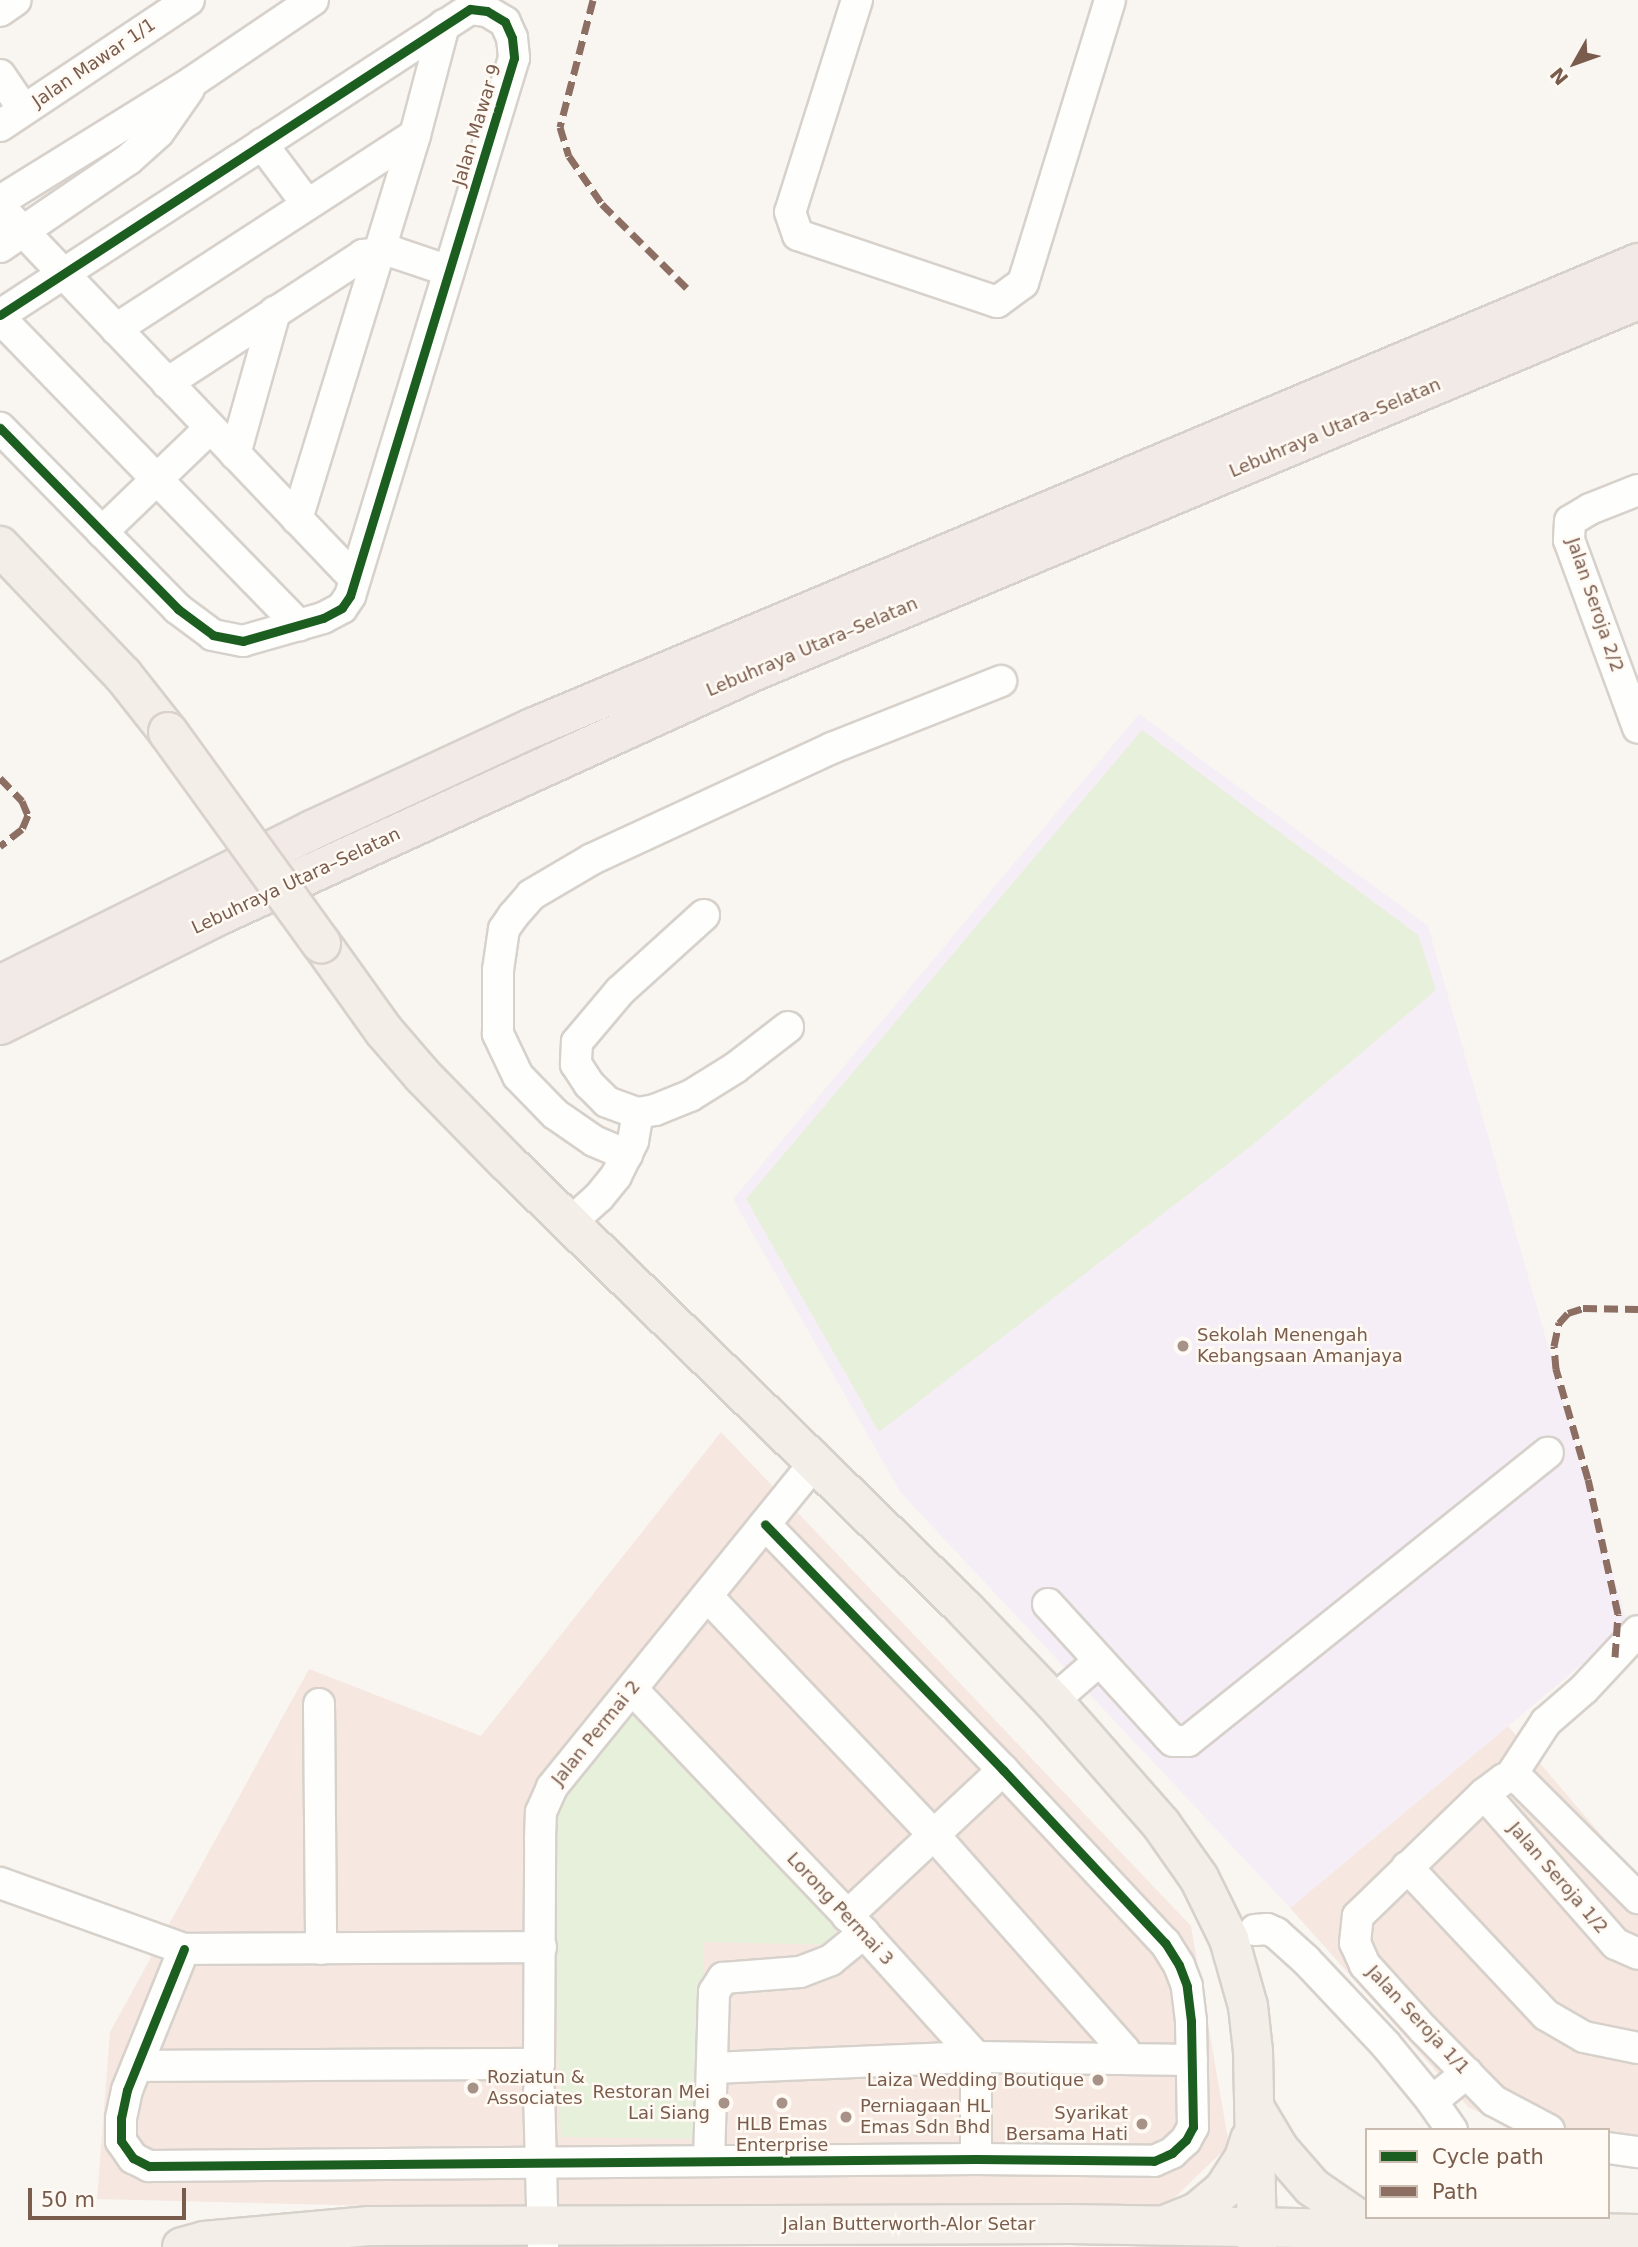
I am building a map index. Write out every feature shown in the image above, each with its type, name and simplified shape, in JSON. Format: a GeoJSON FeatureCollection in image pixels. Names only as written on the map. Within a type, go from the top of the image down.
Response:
{"type":"FeatureCollection","features":[{"type":"Feature","properties":{"kind":"highway","name":"Lebuhraya Utara–Selatan"},"geometry":{"type":"LineString","coordinates":[[0,985],[312,830],[532,728],[1638,263]]}},
{"type":"Feature","properties":{"kind":"highway","name":"Lebuhraya Utara–Selatan"},"geometry":{"type":"LineString","coordinates":[[0,1025],[222,914],[752,671],[1638,300]]}},
{"type":"Feature","properties":{"kind":"main road"},"geometry":{"type":"LineString","coordinates":[[0,546],[123,675],[168,732],[384,1031],[422,1075],[1053,1701],[1161,1824],[1199,1878],[1229,1939],[1248,2006],[1253,2051],[1256,2237]]}},
{"type":"Feature","properties":{"kind":"main road"},"geometry":{"type":"LineString","coordinates":[[1163,2225],[1197,2212],[1211,2202],[1235,2175],[1250,2141],[1253,2106]]}},
{"type":"Feature","properties":{"kind":"main road"},"geometry":{"type":"LineString","coordinates":[[1253,2106],[1279,2149],[1303,2178],[1332,2203],[1374,2230]]}},
{"type":"Feature","properties":{"kind":"main road","name":"Jalan Butterworth-Alor Setar"},"geometry":{"type":"LineString","coordinates":[[182,2247],[204,2241],[369,2226],[543,2236],[795,2236],[1163,2225],[1256,2237],[1374,2230],[1563,2240],[1638,2234]]}},
{"type":"Feature","properties":{"kind":"street"},"geometry":{"type":"LineString","coordinates":[[0,11],[16,0]]}},
{"type":"Feature","properties":{"kind":"street","name":"Jalan Mawar 1/1"},"geometry":{"type":"LineString","coordinates":[[12,118],[189,0]]}},
{"type":"Feature","properties":{"kind":"street"},"geometry":{"type":"LineString","coordinates":[[0,201],[192,82],[313,0]]}},
{"type":"Feature","properties":{"kind":"street"},"geometry":{"type":"LineString","coordinates":[[857,0],[790,212],[798,235],[997,302],[1023,283],[1110,0]]}},
{"type":"Feature","properties":{"kind":"street","name":"Jalan Mawar 9"},"geometry":{"type":"LineString","coordinates":[[0,316],[61,273],[470,9],[487,10],[505,22],[512,38],[514,58],[355,579],[342,608],[299,625],[243,641],[213,635],[178,610],[0,428]]}},
{"type":"Feature","properties":{"kind":"street"},"geometry":{"type":"LineString","coordinates":[[297,519],[415,135],[444,25]]}},
{"type":"Feature","properties":{"kind":"street"},"geometry":{"type":"LineString","coordinates":[[0,75],[12,118]]}},
{"type":"Feature","properties":{"kind":"street"},"geometry":{"type":"LineString","coordinates":[[11,239],[130,159],[159,132],[180,106],[192,82]]}},
{"type":"Feature","properties":{"kind":"street"},"geometry":{"type":"LineString","coordinates":[[116,329],[415,135]]}},
{"type":"Feature","properties":{"kind":"street"},"geometry":{"type":"LineString","coordinates":[[262,144],[307,204]]}},
{"type":"Feature","properties":{"kind":"street"},"geometry":{"type":"LineString","coordinates":[[0,207],[11,239],[61,273],[355,579]]}},
{"type":"Feature","properties":{"kind":"street"},"geometry":{"type":"LineString","coordinates":[[167,383],[347,264],[379,252],[393,252],[449,271]]}},
{"type":"Feature","properties":{"kind":"street"},"geometry":{"type":"LineString","coordinates":[[235,454],[275,312]]}},
{"type":"Feature","properties":{"kind":"street"},"geometry":{"type":"LineString","coordinates":[[0,316],[299,625]]}},
{"type":"Feature","properties":{"kind":"street"},"geometry":{"type":"LineString","coordinates":[[102,532],[210,428]]}},
{"type":"Feature","properties":{"kind":"street","name":"Jalan Seroja 2/2"},"geometry":{"type":"LineString","coordinates":[[1638,491],[1590,509],[1570,521],[1569,540],[1638,728]]}},
{"type":"Feature","properties":{"kind":"street"},"geometry":{"type":"LineString","coordinates":[[627,1156],[594,1141],[555,1114],[518,1076],[498,1034],[498,970],[504,929],[513,916],[531,895],[592,859],[832,748],[1001,681]]}},
{"type":"Feature","properties":{"kind":"street"},"geometry":{"type":"LineString","coordinates":[[704,915],[620,991],[577,1042],[576,1063],[589,1084],[607,1102],[638,1113],[690,1096],[735,1068],[788,1027]]}},
{"type":"Feature","properties":{"kind":"street"},"geometry":{"type":"LineString","coordinates":[[570,1223],[599,1197],[617,1176],[627,1156],[638,1113]]}},
{"type":"Feature","properties":{"kind":"street"},"geometry":{"type":"LineString","coordinates":[[1048,1604],[1173,1741],[1188,1741],[1548,1453]]}},
{"type":"Feature","properties":{"kind":"street","name":"Jalan Permai 2"},"geometry":{"type":"LineString","coordinates":[[543,2236],[539,2078],[541,1812],[552,1787],[815,1462]]}},
{"type":"Feature","properties":{"kind":"street"},"geometry":{"type":"LineString","coordinates":[[184,1949],[137,2066],[121,2118],[121,2141],[133,2158],[149,2166],[976,2159],[1154,2161],[1172,2153],[1186,2140],[1193,2126],[1187,1986],[1172,1954],[1003,1770],[765,1524]]}},
{"type":"Feature","properties":{"kind":"street"},"geometry":{"type":"LineString","coordinates":[[707,1596],[934,1835],[1124,2050],[1127,2058]]}},
{"type":"Feature","properties":{"kind":"street"},"geometry":{"type":"LineString","coordinates":[[1638,1631],[1584,1689],[1546,1722],[1513,1777],[1638,1898]]}},
{"type":"Feature","properties":{"kind":"street"},"geometry":{"type":"LineString","coordinates":[[1053,1701],[1099,1661]]}},
{"type":"Feature","properties":{"kind":"street","name":"Lorong Permai 3"},"geometry":{"type":"LineString","coordinates":[[632,1689],[855,1924],[976,2057]]}},
{"type":"Feature","properties":{"kind":"street"},"geometry":{"type":"LineString","coordinates":[[319,1704],[321,1949]]}},
{"type":"Feature","properties":{"kind":"street"},"geometry":{"type":"LineString","coordinates":[[709,2161],[714,1992],[723,1978],[800,1972],[831,1960],[855,1924],[934,1835],[1003,1770]]}},
{"type":"Feature","properties":{"kind":"street","name":"Jalan Seroja 1/1"},"geometry":{"type":"LineString","coordinates":[[1513,1777],[1484,1794],[1358,1916],[1355,1943],[1365,1965],[1494,2101],[1524,2120],[1544,2128]]}},
{"type":"Feature","properties":{"kind":"street","name":"Jalan Seroja 1/2"},"geometry":{"type":"LineString","coordinates":[[1484,1794],[1616,1944],[1638,1954]]}},
{"type":"Feature","properties":{"kind":"street"},"geometry":{"type":"LineString","coordinates":[[1407,1867],[1546,2015],[1584,2037],[1638,2048]]}},
{"type":"Feature","properties":{"kind":"street"},"geometry":{"type":"LineString","coordinates":[[0,1883],[184,1949],[541,1947]]}},
{"type":"Feature","properties":{"kind":"street"},"geometry":{"type":"LineString","coordinates":[[1255,1930],[1268,1929],[1276,1933],[1306,1960],[1387,2045],[1451,2128]]}},
{"type":"Feature","properties":{"kind":"street"},"geometry":{"type":"LineString","coordinates":[[712,2068],[976,2057],[1192,2060]]}},
{"type":"Feature","properties":{"kind":"street"},"geometry":{"type":"LineString","coordinates":[[976,2057],[976,2159]]}},
{"type":"Feature","properties":{"kind":"street"},"geometry":{"type":"LineString","coordinates":[[137,2066],[539,2078]]}},
{"type":"Feature","properties":{"kind":"street"},"geometry":{"type":"LineString","coordinates":[[1432,2101],[1467,2073]]}},
{"type":"Feature","properties":{"kind":"street"},"geometry":{"type":"LineString","coordinates":[[1610,2148],[1638,2152]]}},
{"type":"Feature","properties":{"kind":"shaded area","name":"Sekolah Menengah Kebangsaan Amanjaya"},"geometry":{"type":"Polygon","coordinates":[[[1139,714],[1428,926],[1628,1626],[1290,1908],[901,1493],[733,1199],[1139,714]]]}},
{"type":"Feature","properties":{"kind":"shaded area"},"geometry":{"type":"Polygon","coordinates":[[[721,1432],[1191,1926],[1229,2145],[1166,2206],[763,2204],[581,2211],[97,2199],[110,2032],[309,1669],[481,1736],[721,1432]]]}},
{"type":"Feature","properties":{"kind":"shaded area"},"geometry":{"type":"Polygon","coordinates":[[[1508,1726],[1638,1878],[1638,2164],[1610,2164],[1610,2128],[1512,2128],[1468,2107],[1290,1908],[1508,1726]]]}},
{"type":"Feature","properties":{"kind":"green space"},"geometry":{"type":"Polygon","coordinates":[[[1142,730],[1418,935],[1436,990],[1251,1146],[879,1432],[746,1199],[1142,730]]]}},
{"type":"Feature","properties":{"kind":"green space"},"geometry":{"type":"Polygon","coordinates":[[[631,1714],[836,1927],[836,1945],[704,1942],[701,2139],[561,2137],[549,1808],[631,1714]]]}},
{"type":"Feature","properties":{"kind":"marked path"},"geometry":{"type":"LineString","coordinates":[[593,0],[560,127],[569,156],[602,204],[691,292]]}},
{"type":"Feature","properties":{"kind":"marked path"},"geometry":{"type":"LineString","coordinates":[[0,778],[22,801],[28,815],[22,829],[0,846]]}},
{"type":"Feature","properties":{"kind":"marked path"},"geometry":{"type":"LineString","coordinates":[[1615,1657],[1618,1614],[1588,1479],[1556,1369],[1554,1346],[1559,1323],[1568,1313],[1583,1308],[1638,1309]]}},
{"type":"Feature","properties":{"kind":"cycle path"},"geometry":{"type":"LineString","coordinates":[[0,315],[470,9],[487,11],[505,22],[512,38],[514,58],[350,596],[342,608],[323,618],[243,641],[213,635],[178,609],[0,428]]}},
{"type":"Feature","properties":{"kind":"cycle path"},"geometry":{"type":"LineString","coordinates":[[184,1949],[127,2090],[121,2118],[121,2141],[133,2158],[149,2166],[976,2159],[1154,2161],[1172,2153],[1186,2140],[1193,2127],[1191,2021],[1187,1986],[1179,1965],[1165,1943],[1003,1770],[765,1524]]}},
{"type":"Feature","properties":{"kind":"place","name":"Sekolah Menengah Kebangsaan Amanjaya"},"geometry":{"type":"Point","coordinates":[1183,1346]}},
{"type":"Feature","properties":{"kind":"place","name":"Laiza Wedding Boutique"},"geometry":{"type":"Point","coordinates":[1098,2080]}},
{"type":"Feature","properties":{"kind":"place","name":"Roziatun & Associates"},"geometry":{"type":"Point","coordinates":[473,2088]}},
{"type":"Feature","properties":{"kind":"place","name":"Restoran Mei Lai Siang"},"geometry":{"type":"Point","coordinates":[724,2103]}},
{"type":"Feature","properties":{"kind":"place","name":"HLB Emas Enterprise"},"geometry":{"type":"Point","coordinates":[782,2103]}},
{"type":"Feature","properties":{"kind":"place","name":"Perniagaan HL Emas Sdn Bhd"},"geometry":{"type":"Point","coordinates":[846,2117]}},
{"type":"Feature","properties":{"kind":"place","name":"Syarikat Bersama Hati"},"geometry":{"type":"Point","coordinates":[1142,2124]}}]}
